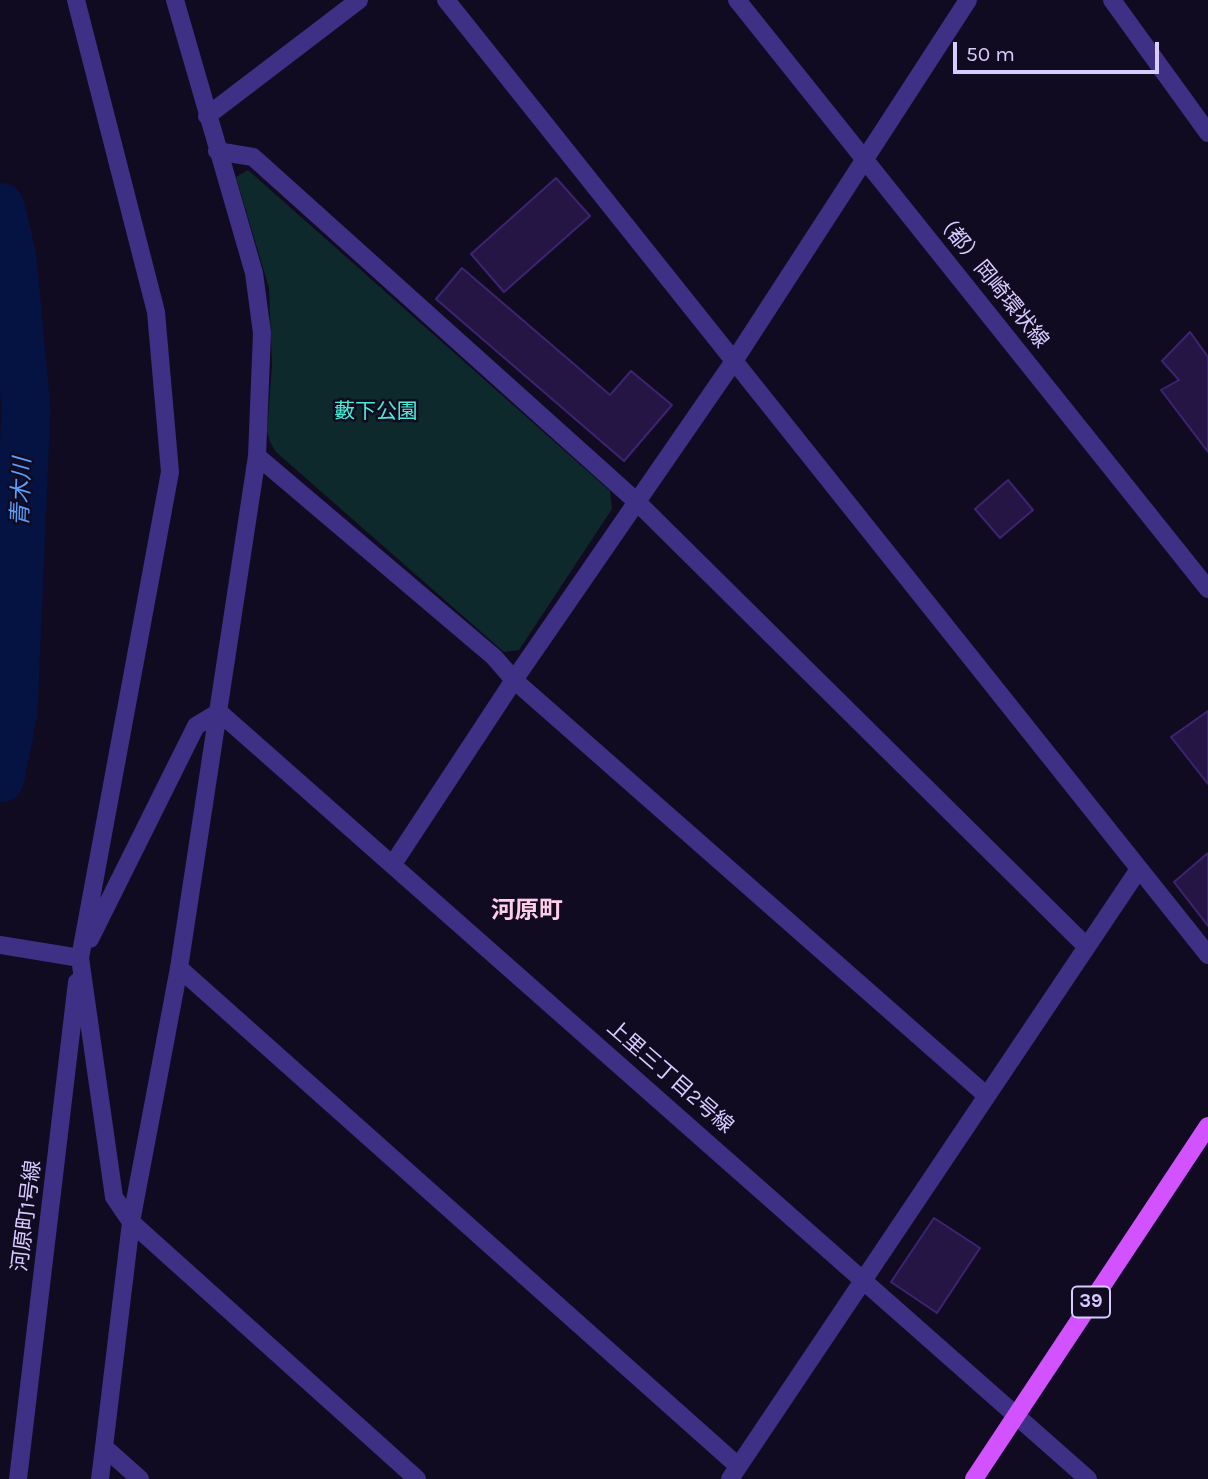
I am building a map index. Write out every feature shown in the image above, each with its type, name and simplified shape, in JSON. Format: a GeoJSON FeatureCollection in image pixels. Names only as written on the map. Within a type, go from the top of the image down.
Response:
{"type":"FeatureCollection","features":[{"type":"Feature","properties":{"kind":"main road","name":"39"},"geometry":{"type":"LineString","coordinates":[[974,1479],[1208,1126]]}},
{"type":"Feature","properties":{"kind":"street"},"geometry":{"type":"LineString","coordinates":[[76,0],[156,312],[170,472],[80,958],[114,1198],[131,1222],[418,1479]]}},
{"type":"Feature","properties":{"kind":"street"},"geometry":{"type":"LineString","coordinates":[[100,1479],[131,1222],[179,968],[257,456],[262,334],[254,273],[206,116],[175,0]]}},
{"type":"Feature","properties":{"kind":"street"},"geometry":{"type":"LineString","coordinates":[[206,116],[359,0]]}},
{"type":"Feature","properties":{"kind":"street"},"geometry":{"type":"LineString","coordinates":[[446,0],[1208,955]]}},
{"type":"Feature","properties":{"kind":"street","name":"（都）岡崎環状線"},"geometry":{"type":"LineString","coordinates":[[737,0],[1208,590]]}},
{"type":"Feature","properties":{"kind":"street"},"geometry":{"type":"LineString","coordinates":[[393,864],[514,680],[734,361],[968,0]]}},
{"type":"Feature","properties":{"kind":"street"},"geometry":{"type":"LineString","coordinates":[[1112,0],[1208,133]]}},
{"type":"Feature","properties":{"kind":"street"},"geometry":{"type":"LineString","coordinates":[[217,151],[253,158],[637,502],[1087,947]]}},
{"type":"Feature","properties":{"kind":"street"},"geometry":{"type":"LineString","coordinates":[[257,456],[494,657],[514,680],[987,1096]]}},
{"type":"Feature","properties":{"kind":"street"},"geometry":{"type":"LineString","coordinates":[[80,958],[196,726],[219,712]]}},
{"type":"Feature","properties":{"kind":"street","name":"上里三丁目2号線"},"geometry":{"type":"LineString","coordinates":[[219,712],[1088,1479]]}},
{"type":"Feature","properties":{"kind":"street"},"geometry":{"type":"LineString","coordinates":[[179,968],[734,1472],[1139,869]]}},
{"type":"Feature","properties":{"kind":"street"},"geometry":{"type":"LineString","coordinates":[[0,946],[80,958]]}},
{"type":"Feature","properties":{"kind":"street","name":"河原町1号線"},"geometry":{"type":"LineString","coordinates":[[18,1479],[80,958]]}},
{"type":"Feature","properties":{"kind":"street"},"geometry":{"type":"LineString","coordinates":[[104,1447],[140,1479]]}},
{"type":"Feature","properties":{"kind":"green space","name":"藪下公園"},"geometry":{"type":"Polygon","coordinates":[[[248,170],[610,491],[612,509],[519,650],[504,652],[276,452],[270,442],[267,431],[272,366],[269,288],[236,177],[248,170]]]}},
{"type":"Feature","properties":{"kind":"building"},"geometry":{"type":"Polygon","coordinates":[[[556,178],[590,216],[504,292],[471,254],[556,178]]]}},
{"type":"Feature","properties":{"kind":"building"},"geometry":{"type":"Polygon","coordinates":[[[462,268],[610,395],[631,371],[672,405],[624,461],[436,299],[462,268]]]}},
{"type":"Feature","properties":{"kind":"building"},"geometry":{"type":"Polygon","coordinates":[[[1190,332],[1208,357],[1208,452],[1161,390],[1179,380],[1162,361],[1190,332]]]}},
{"type":"Feature","properties":{"kind":"building"},"geometry":{"type":"Polygon","coordinates":[[[1008,480],[1033,510],[1000,538],[975,509],[1008,480]]]}},
{"type":"Feature","properties":{"kind":"building"},"geometry":{"type":"Polygon","coordinates":[[[1208,711],[1208,784],[1171,737],[1208,711]]]}},
{"type":"Feature","properties":{"kind":"building"},"geometry":{"type":"Polygon","coordinates":[[[1208,853],[1208,926],[1174,882],[1208,853]]]}},
{"type":"Feature","properties":{"kind":"building"},"geometry":{"type":"Polygon","coordinates":[[[934,1218],[980,1248],[937,1313],[891,1282],[934,1218]]]}},
{"type":"Feature","properties":{"kind":"waterway","name":"青木川"},"geometry":{"type":"LineString","coordinates":[[0,207],[12,257],[26,409],[13,713],[0,778]]}},
{"type":"Feature","properties":{"kind":"district","name":"河原町"},"geometry":{"type":"Point","coordinates":[527,911]}}]}
